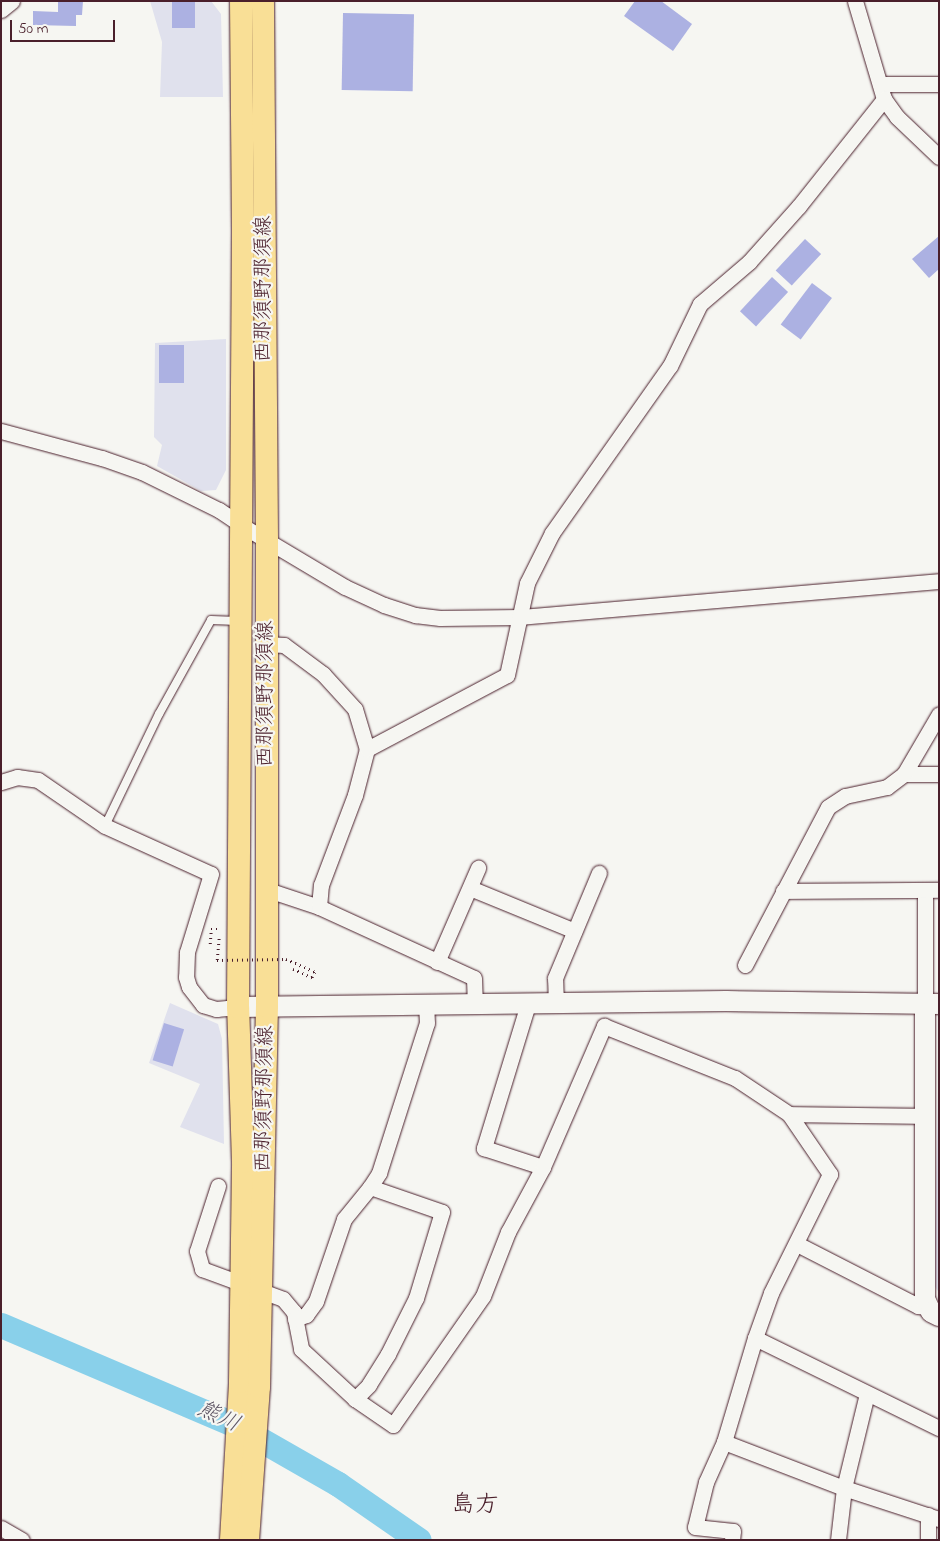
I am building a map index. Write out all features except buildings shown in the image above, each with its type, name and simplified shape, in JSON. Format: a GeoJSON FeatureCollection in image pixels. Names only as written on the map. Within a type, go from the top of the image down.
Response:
{"type":"FeatureCollection","features":[{"type":"Feature","properties":{"kind":"main road","name":"西那須野那須線"},"geometry":{"type":"LineString","coordinates":[[241,1],[243,229],[238,1007],[243,1162],[251,1287]]}},
{"type":"Feature","properties":{"kind":"main road","name":"西那須野那須線"},"geometry":{"type":"LineString","coordinates":[[244,1476],[250,1385],[251,1287],[267,1006],[265,889],[267,540],[263,1]]}},
{"type":"Feature","properties":{"kind":"main road"},"geometry":{"type":"LineString","coordinates":[[231,1540],[244,1476]]}},
{"type":"Feature","properties":{"kind":"main road"},"geometry":{"type":"LineString","coordinates":[[244,1476],[248,1540]]}},
{"type":"Feature","properties":{"kind":"street"},"geometry":{"type":"LineString","coordinates":[[1,10],[12,1]]}},
{"type":"Feature","properties":{"kind":"street"},"geometry":{"type":"LineString","coordinates":[[855,1],[883,92],[897,117],[939,157]]}},
{"type":"Feature","properties":{"kind":"street"},"geometry":{"type":"LineString","coordinates":[[367,749],[507,675],[527,583],[552,533],[670,366],[700,304],[749,262],[799,206],[883,92],[939,84]]}},
{"type":"Feature","properties":{"kind":"street"},"geometry":{"type":"LineString","coordinates":[[1,431],[102,458],[142,472],[219,510],[346,587],[384,605],[414,615],[440,618],[520,617],[939,581]]}},
{"type":"Feature","properties":{"kind":"street"},"geometry":{"type":"LineString","coordinates":[[266,644],[284,645],[323,674],[355,708],[367,749],[355,794],[321,885],[319,907]]}},
{"type":"Feature","properties":{"kind":"street"},"geometry":{"type":"LineString","coordinates":[[745,965],[828,807],[845,796],[887,787],[904,774],[939,714]]}},
{"type":"Feature","properties":{"kind":"street"},"geometry":{"type":"LineString","coordinates":[[904,774],[939,774]]}},
{"type":"Feature","properties":{"kind":"street"},"geometry":{"type":"LineString","coordinates":[[1,782],[17,777],[38,780],[105,826],[211,874],[187,952],[186,977],[188,987],[203,1005],[216,1009],[267,1006],[726,1002],[932,1004]]}},
{"type":"Feature","properties":{"kind":"street"},"geometry":{"type":"LineString","coordinates":[[437,962],[478,868]]}},
{"type":"Feature","properties":{"kind":"street"},"geometry":{"type":"LineString","coordinates":[[556,1004],[555,978],[600,873]]}},
{"type":"Feature","properties":{"kind":"street"},"geometry":{"type":"LineString","coordinates":[[470,888],[575,931]]}},
{"type":"Feature","properties":{"kind":"street"},"geometry":{"type":"LineString","coordinates":[[265,889],[319,907],[474,978],[475,1004]]}},
{"type":"Feature","properties":{"kind":"street"},"geometry":{"type":"LineString","coordinates":[[783,890],[932,890],[932,1004],[925,1116],[925,1299],[933,1311]]}},
{"type":"Feature","properties":{"kind":"street"},"geometry":{"type":"LineString","coordinates":[[528,1004],[484,1148],[543,1167]]}},
{"type":"Feature","properties":{"kind":"street"},"geometry":{"type":"LineString","coordinates":[[295,1319],[306,1315],[316,1301],[344,1219],[379,1173],[427,1023],[426,1005]]}},
{"type":"Feature","properties":{"kind":"street"},"geometry":{"type":"LineString","coordinates":[[218,1186],[197,1251],[202,1268],[283,1300],[290,1306],[295,1319],[301,1349],[355,1398],[392,1424],[483,1296],[508,1232],[543,1167],[604,1026],[735,1078],[789,1114],[830,1174],[797,1244],[771,1293],[755,1338],[724,1442],[706,1482],[695,1527],[733,1531],[732,1540]]}},
{"type":"Feature","properties":{"kind":"street"},"geometry":{"type":"LineString","coordinates":[[789,1114],[925,1116]]}},
{"type":"Feature","properties":{"kind":"street"},"geometry":{"type":"LineString","coordinates":[[355,1398],[369,1385],[388,1354],[416,1298],[442,1212],[370,1187]]}},
{"type":"Feature","properties":{"kind":"street"},"geometry":{"type":"LineString","coordinates":[[797,1244],[918,1306],[933,1311]]}},
{"type":"Feature","properties":{"kind":"street"},"geometry":{"type":"LineString","coordinates":[[755,1338],[939,1428]]}},
{"type":"Feature","properties":{"kind":"street"},"geometry":{"type":"LineString","coordinates":[[838,1540],[844,1488],[867,1394]]}},
{"type":"Feature","properties":{"kind":"street"},"geometry":{"type":"LineString","coordinates":[[724,1442],[844,1488],[934,1517],[928,1540]]}},
{"type":"Feature","properties":{"kind":"street"},"geometry":{"type":"LineString","coordinates":[[1,1528],[22,1540]]}},
{"type":"Feature","properties":{"kind":"lane"},"geometry":{"type":"LineString","coordinates":[[105,826],[159,714],[211,620],[240,621]]}},
{"type":"Feature","properties":{"kind":"path"},"geometry":{"type":"LineString","coordinates":[[210,944],[211,929],[220,929]]}},
{"type":"Feature","properties":{"kind":"path"},"geometry":{"type":"LineString","coordinates":[[217,960],[286,959],[315,972],[312,978],[293,969]]}},
{"type":"Feature","properties":{"kind":"shaded area"},"geometry":{"type":"Polygon","coordinates":[[[150,1],[211,1],[221,14],[223,97],[160,97],[162,42],[150,1]]]}},
{"type":"Feature","properties":{"kind":"shaded area"},"geometry":{"type":"Polygon","coordinates":[[[226,339],[226,470],[216,490],[201,491],[157,466],[162,445],[154,437],[155,343],[226,339]]]}},
{"type":"Feature","properties":{"kind":"shaded area"},"geometry":{"type":"Polygon","coordinates":[[[170,1003],[218,1024],[222,1039],[224,1144],[180,1127],[200,1084],[149,1063],[170,1003]]]}},
{"type":"Feature","properties":{"kind":"shaded area"},"geometry":{"type":"Polygon","coordinates":[[[939,1043],[939,1293],[934,1285],[939,1043]]]}},
{"type":"Feature","properties":{"kind":"waterway","name":"熊川"},"geometry":{"type":"LineString","coordinates":[[1,1325],[235,1425],[338,1484],[419,1540]]}},
{"type":"Feature","properties":{"kind":"district","name":"島方"},"geometry":{"type":"Point","coordinates":[475,1506]}}]}
